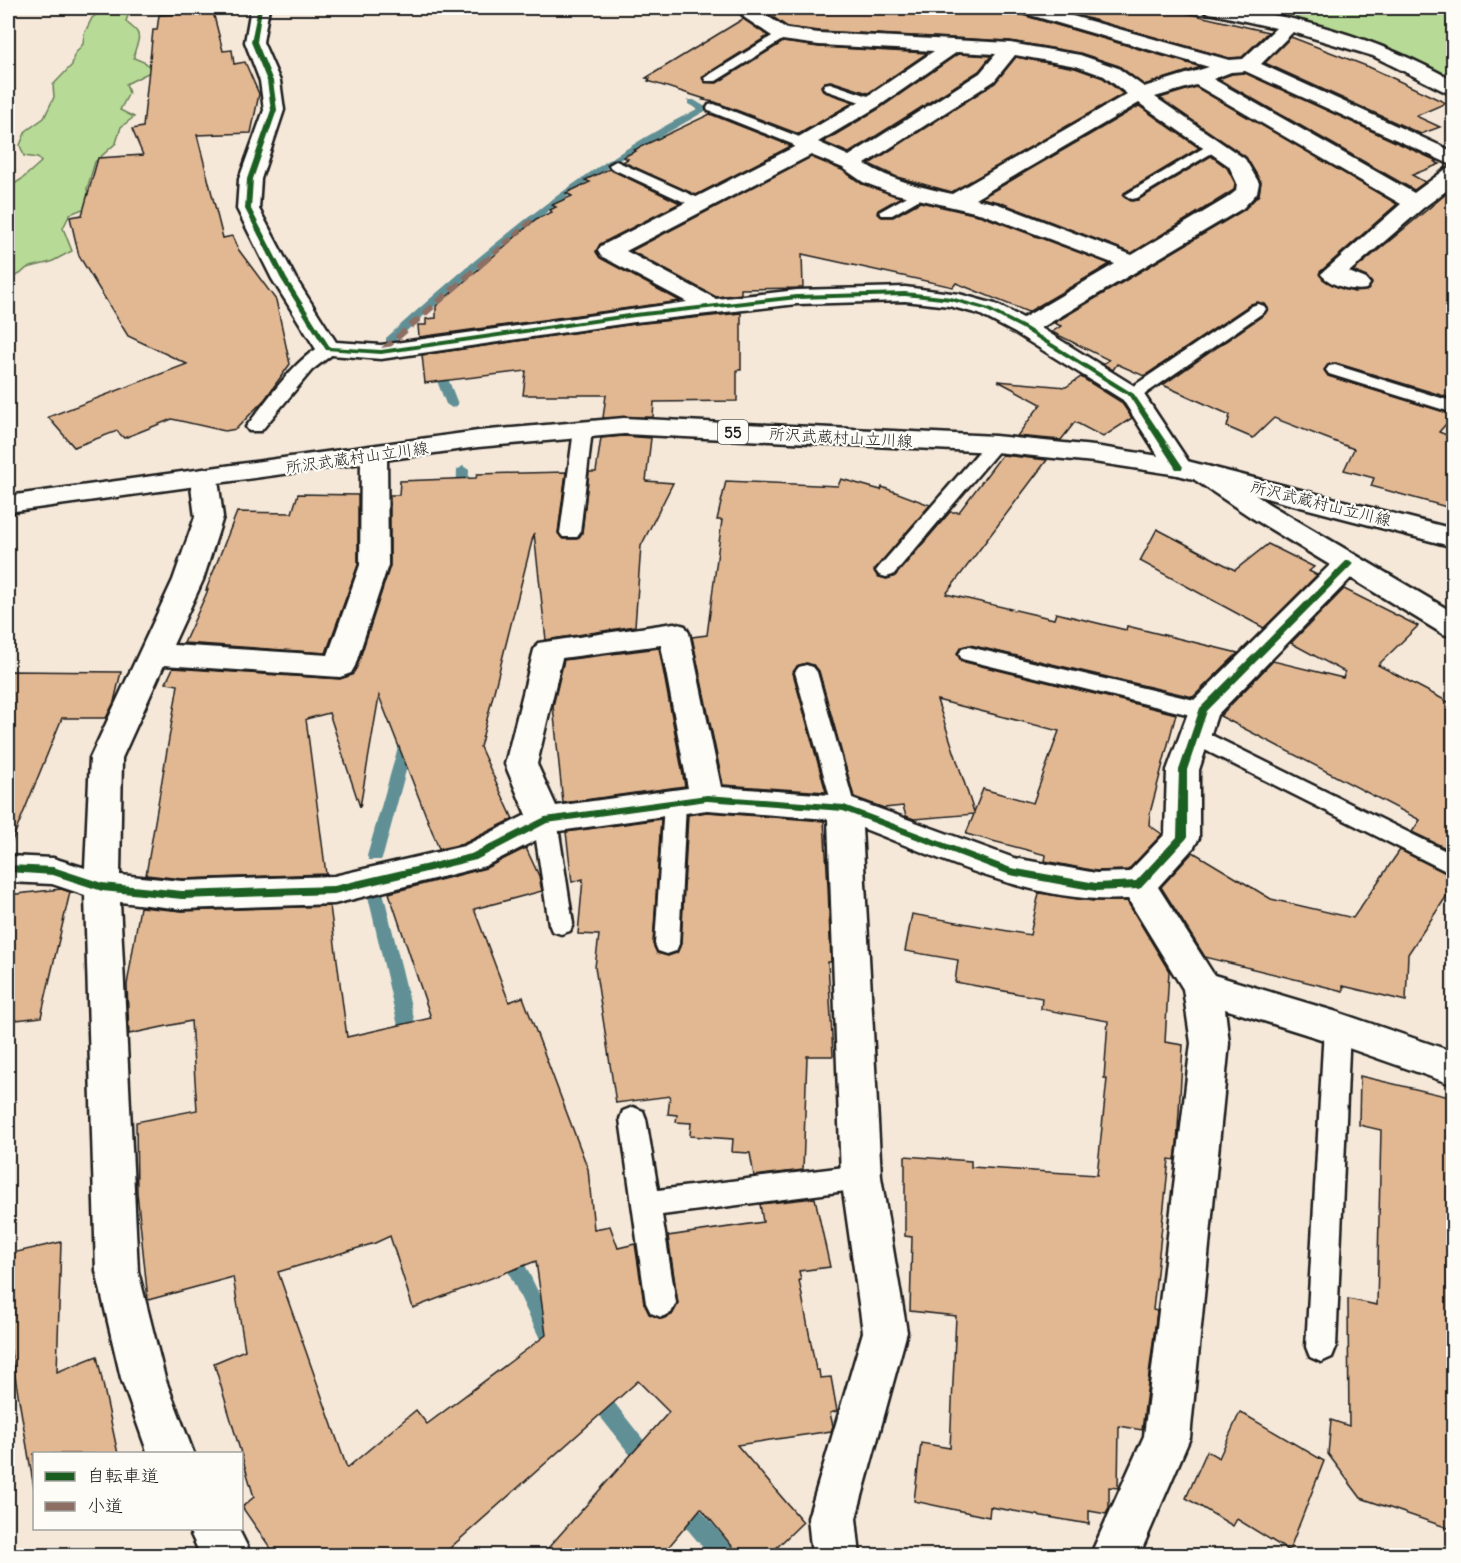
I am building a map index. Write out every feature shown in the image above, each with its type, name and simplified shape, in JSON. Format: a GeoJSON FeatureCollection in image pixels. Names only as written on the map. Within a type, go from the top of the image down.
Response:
{"type":"FeatureCollection","features":[{"type":"Feature","properties":{"kind":"street"},"geometry":{"type":"LineString","coordinates":[[260,8],[254,42],[270,81],[274,110],[250,179],[248,209],[284,279],[328,350],[381,352],[712,306],[797,297],[905,294],[951,299],[987,309],[1024,328],[1132,395],[1192,470],[1454,627]]}},
{"type":"Feature","properties":{"kind":"street"},"geometry":{"type":"LineString","coordinates":[[746,8],[751,14],[782,34],[952,47],[1014,42],[1080,61],[1111,72],[1172,119],[1215,145],[1238,163],[1248,183],[1246,193],[1235,203],[1024,328]]}},
{"type":"Feature","properties":{"kind":"street"},"geometry":{"type":"LineString","coordinates":[[1026,8],[1228,66],[1248,65],[1454,160]]}},
{"type":"Feature","properties":{"kind":"street"},"geometry":{"type":"LineString","coordinates":[[1211,8],[1246,11],[1380,52],[1418,69],[1454,90]]}},
{"type":"Feature","properties":{"kind":"street"},"geometry":{"type":"LineString","coordinates":[[1446,8],[1454,9]]}},
{"type":"Feature","properties":{"kind":"street"},"geometry":{"type":"LineString","coordinates":[[1248,65],[1289,26]]}},
{"type":"Feature","properties":{"kind":"street"},"geometry":{"type":"LineString","coordinates":[[850,164],[987,77],[1014,42]]}},
{"type":"Feature","properties":{"kind":"street"},"geometry":{"type":"LineString","coordinates":[[712,306],[609,251],[806,145],[952,47]]}},
{"type":"Feature","properties":{"kind":"street"},"geometry":{"type":"LineString","coordinates":[[957,200],[1139,94],[1198,78],[1228,66]]}},
{"type":"Feature","properties":{"kind":"street"},"geometry":{"type":"LineString","coordinates":[[1198,78],[1415,203]]}},
{"type":"Feature","properties":{"kind":"street"},"geometry":{"type":"LineString","coordinates":[[806,145],[850,164],[871,177],[920,193],[990,209],[1133,263]]}},
{"type":"Feature","properties":{"kind":"street"},"geometry":{"type":"LineString","coordinates":[[1358,284],[1333,274],[1415,203],[1454,174]]}},
{"type":"Feature","properties":{"kind":"street","name":"所沢武蔵村山立川線"},"geometry":{"type":"LineString","coordinates":[[8,504],[478,440],[624,426],[995,444],[1094,454],[1192,470],[1454,538]]}},
{"type":"Feature","properties":{"kind":"street"},"geometry":{"type":"LineString","coordinates":[[154,654],[340,666],[374,565],[374,455]]}},
{"type":"Feature","properties":{"kind":"street"},"geometry":{"type":"LineString","coordinates":[[170,1452],[143,1378],[117,1271],[102,887],[106,758],[188,580],[208,517],[204,479]]}},
{"type":"Feature","properties":{"kind":"street"},"geometry":{"type":"LineString","coordinates":[[8,869],[53,871],[102,887],[182,895],[334,890],[473,857],[545,820],[691,801],[844,808],[1010,870],[1096,887],[1138,885],[1182,838],[1183,770],[1199,723],[1349,563]]}},
{"type":"Feature","properties":{"kind":"street"},"geometry":{"type":"LineString","coordinates":[[545,820],[521,764],[549,650],[674,633],[691,801]]}},
{"type":"Feature","properties":{"kind":"street"},"geometry":{"type":"LineString","coordinates":[[836,1556],[832,1518],[885,1332],[861,1177],[844,808]]}},
{"type":"Feature","properties":{"kind":"street"},"geometry":{"type":"LineString","coordinates":[[1114,1556],[1167,1438],[1210,1043],[1201,986],[1138,885]]}},
{"type":"Feature","properties":{"kind":"street"},"geometry":{"type":"LineString","coordinates":[[1201,986],[1337,1028],[1454,1069]]}},
{"type":"Feature","properties":{"kind":"street"},"geometry":{"type":"LineString","coordinates":[[212,1530],[228,1556]]}},
{"type":"Feature","properties":{"kind":"lane"},"geometry":{"type":"LineString","coordinates":[[711,78],[782,34]]}},
{"type":"Feature","properties":{"kind":"lane"},"geometry":{"type":"LineString","coordinates":[[830,87],[872,102]]}},
{"type":"Feature","properties":{"kind":"lane"},"geometry":{"type":"LineString","coordinates":[[714,108],[806,145]]}},
{"type":"Feature","properties":{"kind":"lane"},"geometry":{"type":"LineString","coordinates":[[1132,195],[1215,145]]}},
{"type":"Feature","properties":{"kind":"lane"},"geometry":{"type":"LineString","coordinates":[[615,165],[700,204]]}},
{"type":"Feature","properties":{"kind":"lane"},"geometry":{"type":"LineString","coordinates":[[887,212],[920,193]]}},
{"type":"Feature","properties":{"kind":"lane"},"geometry":{"type":"LineString","coordinates":[[1132,395],[1258,309]]}},
{"type":"Feature","properties":{"kind":"lane"},"geometry":{"type":"LineString","coordinates":[[255,427],[306,366],[328,350]]}},
{"type":"Feature","properties":{"kind":"lane"},"geometry":{"type":"LineString","coordinates":[[1335,370],[1454,408]]}},
{"type":"Feature","properties":{"kind":"lane"},"geometry":{"type":"LineString","coordinates":[[570,533],[583,430]]}},
{"type":"Feature","properties":{"kind":"lane"},"geometry":{"type":"LineString","coordinates":[[886,571],[995,444]]}},
{"type":"Feature","properties":{"kind":"lane"},"geometry":{"type":"LineString","coordinates":[[969,654],[1199,723],[1454,866]]}},
{"type":"Feature","properties":{"kind":"lane"},"geometry":{"type":"LineString","coordinates":[[806,672],[844,808]]}},
{"type":"Feature","properties":{"kind":"lane"},"geometry":{"type":"LineString","coordinates":[[667,944],[691,801]]}},
{"type":"Feature","properties":{"kind":"lane"},"geometry":{"type":"LineString","coordinates":[[545,820],[561,924]]}},
{"type":"Feature","properties":{"kind":"lane"},"geometry":{"type":"LineString","coordinates":[[1321,1347],[1337,1028]]}},
{"type":"Feature","properties":{"kind":"lane"},"geometry":{"type":"LineString","coordinates":[[633,1119],[661,1303]]}},
{"type":"Feature","properties":{"kind":"lane"},"geometry":{"type":"LineString","coordinates":[[646,1204],[861,1177]]}},
{"type":"Feature","properties":{"kind":"green space"},"geometry":{"type":"Polygon","coordinates":[[[106,8],[131,8],[126,21],[138,35],[134,58],[146,63],[152,71],[126,84],[129,93],[120,110],[134,117],[121,127],[116,143],[95,162],[87,189],[90,206],[70,214],[63,228],[72,251],[51,262],[27,268],[8,279],[8,188],[41,162],[38,158],[24,156],[20,145],[26,131],[44,118],[54,97],[53,85],[72,65],[74,55],[83,44],[84,34],[92,18],[106,8]]]}},
{"type":"Feature","properties":{"kind":"green space"},"geometry":{"type":"Polygon","coordinates":[[[1268,8],[1422,8],[1453,15],[1453,75],[1451,78],[1423,66],[1267,16],[1263,12],[1268,8]]]}},
{"type":"Feature","properties":{"kind":"building"},"geometry":{"type":"Polygon","coordinates":[[[173,8],[212,8],[223,51],[232,50],[234,64],[245,62],[259,94],[251,133],[197,135],[223,238],[232,236],[238,249],[276,300],[290,364],[265,399],[236,429],[225,431],[172,419],[124,438],[117,431],[74,447],[48,417],[187,364],[128,336],[79,256],[70,217],[82,215],[98,158],[143,155],[132,129],[143,127],[153,30],[157,30],[159,15],[174,14],[173,8]]]}},
{"type":"Feature","properties":{"kind":"building"},"geometry":{"type":"Polygon","coordinates":[[[769,8],[1015,8],[1019,14],[1201,67],[1144,85],[1119,66],[1080,53],[1010,41],[819,31],[788,27],[761,9],[769,10],[769,8]]]}},
{"type":"Feature","properties":{"kind":"building"},"geometry":{"type":"Polygon","coordinates":[[[1051,8],[1165,8],[1268,32],[1242,57],[1229,58],[1051,8]]]}},
{"type":"Feature","properties":{"kind":"building"},"geometry":{"type":"Polygon","coordinates":[[[743,19],[768,36],[703,76],[704,82],[717,83],[783,42],[819,47],[927,53],[868,93],[831,81],[825,82],[821,86],[824,92],[854,102],[799,134],[715,102],[648,81],[650,79],[646,78],[743,19]]]}},
{"type":"Feature","properties":{"kind":"building"},"geometry":{"type":"Polygon","coordinates":[[[1291,37],[1369,67],[1446,103],[1416,116],[1440,127],[1421,134],[1265,63],[1291,37]]]}},
{"type":"Feature","properties":{"kind":"building"},"geometry":{"type":"Polygon","coordinates":[[[958,54],[991,56],[979,71],[849,153],[823,142],[880,108],[958,54]]]}},
{"type":"Feature","properties":{"kind":"building"},"geometry":{"type":"Polygon","coordinates":[[[1016,57],[1075,68],[1103,78],[1123,94],[952,192],[897,177],[869,164],[995,83],[1016,57]]]}},
{"type":"Feature","properties":{"kind":"building"},"geometry":{"type":"Polygon","coordinates":[[[1245,73],[1440,164],[1412,175],[1425,182],[1414,190],[1218,79],[1232,74],[1245,73]]]}},
{"type":"Feature","properties":{"kind":"building"},"geometry":{"type":"Polygon","coordinates":[[[1196,87],[1397,204],[1320,272],[1323,279],[1335,286],[1354,292],[1368,290],[1372,283],[1367,277],[1353,271],[1446,194],[1454,198],[1454,399],[1336,363],[1329,364],[1324,370],[1328,376],[1454,415],[1439,432],[1454,438],[1454,509],[1371,486],[1374,478],[1344,470],[1354,449],[1274,418],[1253,438],[1227,427],[1230,415],[1163,385],[1265,314],[1268,308],[1265,304],[1257,302],[1251,304],[1144,376],[1117,364],[1113,370],[1103,364],[1109,360],[1052,332],[1061,326],[1054,323],[1244,210],[1259,195],[1261,182],[1246,157],[1160,98],[1196,87]]]}},
{"type":"Feature","properties":{"kind":"building"},"geometry":{"type":"Polygon","coordinates":[[[1139,106],[1199,148],[1124,193],[1124,197],[1131,201],[1138,200],[1211,156],[1227,168],[1235,183],[1234,190],[1132,253],[999,202],[981,198],[1139,106]]]}},
{"type":"Feature","properties":{"kind":"building"},"geometry":{"type":"Polygon","coordinates":[[[710,114],[791,146],[696,195],[623,162],[628,159],[623,157],[636,151],[634,150],[710,114]]]}},
{"type":"Feature","properties":{"kind":"building"},"geometry":{"type":"Polygon","coordinates":[[[811,157],[842,170],[862,184],[901,197],[878,210],[877,214],[882,217],[893,217],[920,202],[982,216],[1110,264],[1028,312],[956,283],[953,287],[802,254],[803,288],[741,289],[741,294],[716,297],[631,251],[811,157]]]}},
{"type":"Feature","properties":{"kind":"building"},"geometry":{"type":"Polygon","coordinates":[[[609,169],[680,203],[600,244],[596,252],[600,258],[680,301],[419,337],[418,325],[426,325],[426,319],[436,318],[436,306],[536,219],[552,212],[550,210],[556,207],[552,205],[572,196],[566,193],[590,182],[585,180],[609,169]]]}},
{"type":"Feature","properties":{"kind":"building"},"geometry":{"type":"Polygon","coordinates":[[[741,313],[741,370],[737,370],[737,401],[654,402],[653,417],[603,418],[606,395],[523,395],[526,371],[425,383],[422,355],[635,324],[741,313]]]}},
{"type":"Feature","properties":{"kind":"building"},"geometry":{"type":"Polygon","coordinates":[[[1081,377],[1121,402],[1132,418],[1103,437],[1075,422],[1061,440],[1017,436],[1041,404],[998,381],[1066,387],[1081,377]]]}},
{"type":"Feature","properties":{"kind":"building"},"geometry":{"type":"Polygon","coordinates":[[[624,436],[651,438],[646,481],[673,483],[641,546],[635,626],[546,640],[534,533],[480,747],[513,819],[463,844],[439,849],[379,696],[360,807],[329,713],[306,719],[326,874],[182,879],[146,875],[178,685],[166,683],[173,668],[340,679],[352,675],[357,667],[390,566],[390,495],[399,495],[400,481],[476,478],[477,474],[566,472],[558,533],[563,539],[577,539],[582,533],[589,472],[596,472],[601,438],[624,436]]]}},
{"type":"Feature","properties":{"kind":"building"},"geometry":{"type":"Polygon","coordinates":[[[1002,455],[1047,460],[946,594],[1054,619],[1056,613],[1126,630],[1127,626],[1238,653],[1193,697],[970,645],[961,647],[957,653],[961,661],[1176,714],[1150,813],[1149,825],[1162,834],[1128,870],[1096,871],[1045,861],[1046,855],[966,834],[974,814],[914,819],[906,816],[903,806],[884,808],[854,797],[819,671],[815,666],[807,663],[797,666],[793,673],[826,792],[723,785],[692,637],[707,635],[722,520],[717,520],[726,481],[838,486],[841,479],[881,490],[882,487],[930,505],[874,570],[877,576],[887,579],[895,576],[950,512],[959,512],[1002,455]],[[937,700],[974,812],[983,789],[1033,803],[1059,731],[937,700]]]}},
{"type":"Feature","properties":{"kind":"building"},"geometry":{"type":"Polygon","coordinates":[[[298,494],[358,495],[358,565],[326,653],[184,643],[208,590],[206,590],[237,512],[292,513],[298,494]]]}},
{"type":"Feature","properties":{"kind":"building"},"geometry":{"type":"Polygon","coordinates":[[[1157,529],[1235,570],[1268,544],[1314,567],[1309,571],[1317,575],[1264,628],[1140,561],[1157,529]]]}},
{"type":"Feature","properties":{"kind":"building"},"geometry":{"type":"Polygon","coordinates":[[[1344,589],[1418,626],[1378,665],[1454,705],[1454,852],[1412,832],[1420,820],[1220,716],[1273,661],[1343,678],[1345,672],[1291,643],[1344,589]]]}},
{"type":"Feature","properties":{"kind":"building"},"geometry":{"type":"Polygon","coordinates":[[[659,648],[685,786],[563,803],[553,706],[564,660],[659,648]]]}},
{"type":"Feature","properties":{"kind":"building"},"geometry":{"type":"Polygon","coordinates":[[[8,671],[121,672],[114,702],[106,718],[62,718],[9,848],[8,671]]]}},
{"type":"Feature","properties":{"kind":"building"},"geometry":{"type":"Polygon","coordinates":[[[707,812],[824,821],[833,1056],[807,1056],[803,1170],[754,1176],[750,1153],[732,1152],[733,1139],[690,1136],[691,1123],[676,1122],[677,1115],[668,1114],[670,1096],[616,1103],[595,967],[599,935],[578,934],[583,879],[572,882],[566,832],[661,819],[653,944],[657,953],[668,956],[677,953],[681,944],[688,815],[707,812]]]}},
{"type":"Feature","properties":{"kind":"building"},"geometry":{"type":"Polygon","coordinates":[[[526,848],[539,876],[542,891],[474,909],[509,1002],[523,997],[588,1169],[594,1229],[610,1226],[618,1248],[635,1244],[644,1303],[649,1314],[662,1319],[672,1315],[678,1304],[668,1236],[763,1222],[760,1204],[815,1198],[830,1267],[799,1271],[801,1280],[799,1280],[816,1370],[819,1370],[820,1378],[831,1377],[837,1411],[830,1413],[833,1426],[831,1431],[737,1445],[803,1522],[768,1556],[740,1556],[701,1508],[661,1556],[541,1556],[669,1412],[638,1381],[441,1556],[276,1556],[243,1508],[254,1497],[243,1460],[243,1452],[241,1452],[214,1363],[245,1350],[233,1277],[148,1300],[137,1192],[136,1122],[197,1110],[191,1021],[129,1034],[127,985],[140,907],[182,911],[330,906],[347,1037],[431,1018],[389,893],[486,868],[526,848]],[[390,1236],[375,1243],[278,1272],[347,1468],[416,1410],[427,1424],[546,1335],[536,1261],[413,1308],[390,1236]]]}},
{"type":"Feature","properties":{"kind":"building"},"geometry":{"type":"Polygon","coordinates":[[[1400,850],[1454,877],[1454,885],[1408,954],[1406,1001],[1343,986],[1343,991],[1205,957],[1161,887],[1193,852],[1271,899],[1353,918],[1400,850]]]}},
{"type":"Feature","properties":{"kind":"building"},"geometry":{"type":"Polygon","coordinates":[[[61,889],[70,892],[41,1017],[8,1021],[8,895],[61,889]]]}},
{"type":"Feature","properties":{"kind":"building"},"geometry":{"type":"Polygon","coordinates":[[[1039,893],[1093,901],[1127,901],[1169,971],[1165,1042],[1183,1045],[1177,1145],[1175,1160],[1169,1159],[1153,1310],[1157,1311],[1142,1430],[1119,1426],[1118,1488],[1109,1487],[1109,1507],[1106,1514],[1089,1511],[1089,1524],[990,1507],[989,1517],[914,1501],[921,1443],[950,1448],[956,1316],[910,1311],[912,1237],[905,1236],[905,1156],[971,1161],[971,1167],[1097,1175],[1107,1079],[1104,1078],[1108,1021],[1041,1009],[1042,998],[955,982],[958,960],[905,951],[912,914],[1030,935],[1039,893]]]}},
{"type":"Feature","properties":{"kind":"building"},"geometry":{"type":"Polygon","coordinates":[[[1360,1076],[1454,1098],[1454,1530],[1361,1498],[1328,1454],[1331,1420],[1349,1426],[1348,1299],[1377,1305],[1381,1130],[1359,1125],[1360,1076]]]}},
{"type":"Feature","properties":{"kind":"building"},"geometry":{"type":"Polygon","coordinates":[[[61,1242],[57,1372],[97,1356],[118,1452],[33,1452],[33,1482],[8,1335],[8,1254],[61,1242]]]}},
{"type":"Feature","properties":{"kind":"building"},"geometry":{"type":"Polygon","coordinates":[[[1240,1412],[1324,1461],[1289,1551],[1237,1519],[1233,1526],[1186,1498],[1207,1451],[1219,1458],[1240,1412]]]}},
{"type":"Feature","properties":{"kind":"waterway"},"geometry":{"type":"LineString","coordinates":[[390,340],[463,274],[538,212],[618,157],[704,109],[691,102]]}},
{"type":"Feature","properties":{"kind":"waterway"},"geometry":{"type":"LineString","coordinates":[[441,376],[452,404]]}},
{"type":"Feature","properties":{"kind":"waterway"},"geometry":{"type":"LineString","coordinates":[[462,499],[463,470]]}},
{"type":"Feature","properties":{"kind":"waterway"},"geometry":{"type":"LineString","coordinates":[[375,856],[408,737]]}},
{"type":"Feature","properties":{"kind":"waterway"},"geometry":{"type":"LineString","coordinates":[[375,892],[411,1043]]}},
{"type":"Feature","properties":{"kind":"waterway"},"geometry":{"type":"LineString","coordinates":[[509,1252],[548,1334],[556,1345]]}},
{"type":"Feature","properties":{"kind":"waterway"},"geometry":{"type":"LineString","coordinates":[[595,1394],[649,1463]]}},
{"type":"Feature","properties":{"kind":"waterway"},"geometry":{"type":"LineString","coordinates":[[680,1503],[725,1556]]}},
{"type":"Feature","properties":{"kind":"marked path"},"geometry":{"type":"LineString","coordinates":[[383,350],[534,218]]}},
{"type":"Feature","properties":{"kind":"cycle path"},"geometry":{"type":"LineString","coordinates":[[260,8],[254,42],[270,81],[274,110],[250,179],[248,209],[284,279],[328,349],[381,352],[635,315],[797,297],[905,294],[951,299],[987,309],[1024,328],[1132,395],[1179,467]]}},
{"type":"Feature","properties":{"kind":"cycle path"},"geometry":{"type":"LineString","coordinates":[[8,869],[53,871],[102,887],[182,895],[334,890],[473,857],[545,820],[707,798],[844,808],[1010,871],[1096,887],[1138,885],[1182,838],[1183,770],[1203,710],[1349,563]]}}]}
